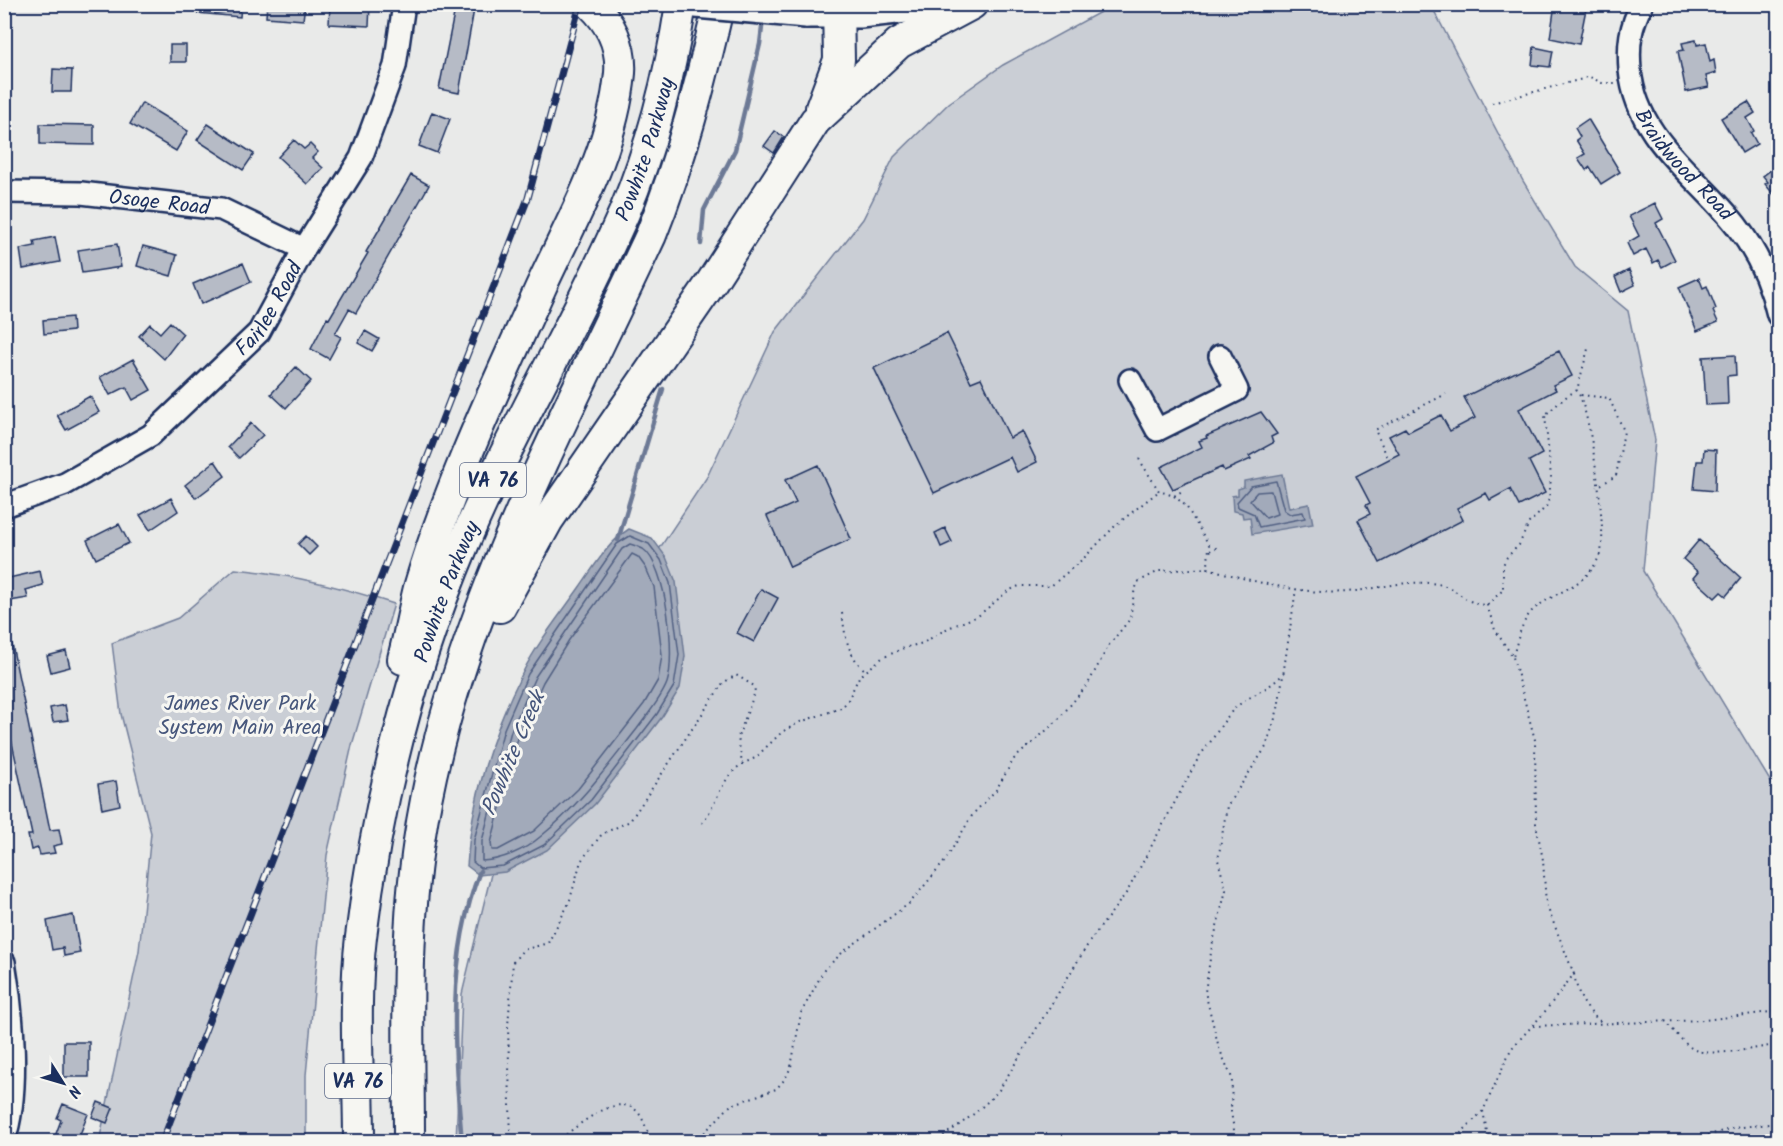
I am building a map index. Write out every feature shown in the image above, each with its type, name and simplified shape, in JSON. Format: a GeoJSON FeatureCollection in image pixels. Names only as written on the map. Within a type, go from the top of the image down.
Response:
{"type":"FeatureCollection","features":[{"type":"Feature","properties":{"kind":"highway"},"geometry":{"type":"LineString","coordinates":[[392,763],[400,676],[419,589],[438,533],[466,459],[588,188],[608,136],[620,71],[619,48],[607,24],[591,4]]}},
{"type":"Feature","properties":{"kind":"highway"},"geometry":{"type":"LineString","coordinates":[[625,210],[663,4]]}},
{"type":"Feature","properties":{"kind":"highway","name":"Powhite Parkway"},"geometry":{"type":"LineString","coordinates":[[359,1142],[357,1020],[360,939],[392,763],[429,635],[464,543],[625,210],[658,115],[681,4]]}},
{"type":"Feature","properties":{"kind":"highway","name":"Powhite Parkway"},"geometry":{"type":"LineString","coordinates":[[409,1142],[409,922],[419,840],[432,768],[446,716],[466,649],[493,577],[651,235],[671,186],[687,135],[719,4]]}},
{"type":"Feature","properties":{"kind":"highway"},"geometry":{"type":"LineString","coordinates":[[815,121],[899,43],[972,4]]}},
{"type":"Feature","properties":{"kind":"highway"},"geometry":{"type":"LineString","coordinates":[[446,716],[519,569],[548,520],[709,286],[815,121],[834,79],[839,60],[838,10]]}},
{"type":"Feature","properties":{"kind":"main road"},"geometry":{"type":"LineString","coordinates":[[696,4],[806,14],[951,4]]}},
{"type":"Feature","properties":{"kind":"street","name":"Fairlee Road"},"geometry":{"type":"LineString","coordinates":[[4,506],[65,484],[152,435],[259,332],[304,249],[361,158],[395,66],[404,4]]}},
{"type":"Feature","properties":{"kind":"street","name":"Braidwood Road"},"geometry":{"type":"LineString","coordinates":[[1642,4],[1631,27],[1628,46],[1634,93],[1648,128],[1736,225],[1772,289],[1779,315]]}},
{"type":"Feature","properties":{"kind":"street","name":"Osoge Road"},"geometry":{"type":"LineString","coordinates":[[4,192],[81,193],[221,209],[304,249]]}},
{"type":"Feature","properties":{"kind":"street"},"geometry":{"type":"LineString","coordinates":[[1130,381],[1157,430],[1238,390],[1220,356]]}},
{"type":"Feature","properties":{"kind":"street"},"geometry":{"type":"LineString","coordinates":[[4,962],[13,1055],[10,1124],[4,1140]]}},
{"type":"Feature","properties":{"kind":"path"},"geometry":{"type":"LineString","coordinates":[[1492,103],[1590,77],[1613,85],[1631,75]]}},
{"type":"Feature","properties":{"kind":"path"},"geometry":{"type":"LineString","coordinates":[[1487,605],[1503,590],[1503,565],[1507,557],[1519,545],[1530,524],[1546,507],[1549,500],[1551,477],[1545,415],[1577,390],[1588,349]]}},
{"type":"Feature","properties":{"kind":"path"},"geometry":{"type":"LineString","coordinates":[[1513,657],[1523,623],[1532,611],[1585,577],[1599,557],[1603,545],[1585,410],[1577,390]]}},
{"type":"Feature","properties":{"kind":"path"},"geometry":{"type":"LineString","coordinates":[[1387,456],[1375,430],[1446,394]]}},
{"type":"Feature","properties":{"kind":"path"},"geometry":{"type":"LineString","coordinates":[[1580,395],[1609,398],[1624,431],[1616,476],[1597,487]]}},
{"type":"Feature","properties":{"kind":"path"},"geometry":{"type":"LineString","coordinates":[[1139,459],[1159,491],[1174,496],[1186,506],[1209,545],[1208,568]]}},
{"type":"Feature","properties":{"kind":"path"},"geometry":{"type":"LineString","coordinates":[[702,823],[711,812],[729,773],[755,758],[782,732],[800,722],[841,708],[865,670],[882,658],[904,648],[923,643],[948,628],[978,616],[1008,591],[1019,586],[1052,586],[1084,558],[1116,525],[1159,491]]}},
{"type":"Feature","properties":{"kind":"path"},"geometry":{"type":"LineString","coordinates":[[1174,496],[1182,491]]}},
{"type":"Feature","properties":{"kind":"path"},"geometry":{"type":"LineString","coordinates":[[1210,551],[1218,547]]}},
{"type":"Feature","properties":{"kind":"path"},"geometry":{"type":"LineString","coordinates":[[688,1142],[702,1135],[731,1105],[776,1089],[785,1079],[791,1067],[801,1013],[824,970],[843,952],[910,903],[945,861],[973,814],[996,790],[1014,759],[1057,721],[1088,684],[1109,645],[1130,619],[1138,582],[1159,571],[1208,568],[1296,589],[1348,592],[1385,584],[1439,584],[1450,588],[1466,601],[1487,605]]}},
{"type":"Feature","properties":{"kind":"path"},"geometry":{"type":"LineString","coordinates":[[1236,1142],[1231,1112],[1232,1078],[1219,1047],[1205,992],[1212,946],[1226,890],[1218,860],[1227,806],[1266,747],[1278,709],[1296,589]]}},
{"type":"Feature","properties":{"kind":"path"},"geometry":{"type":"LineString","coordinates":[[1487,605],[1495,630],[1513,657],[1535,740],[1536,824],[1544,860],[1546,904],[1574,974],[1578,997],[1588,1011],[1602,1023]]}},
{"type":"Feature","properties":{"kind":"path"},"geometry":{"type":"LineString","coordinates":[[842,613],[849,650],[856,663],[865,670]]}},
{"type":"Feature","properties":{"kind":"path"},"geometry":{"type":"LineString","coordinates":[[933,1142],[985,1105],[999,1090],[1074,966],[1127,892],[1200,755],[1215,739],[1235,708],[1259,695],[1284,673]]}},
{"type":"Feature","properties":{"kind":"path"},"geometry":{"type":"LineString","coordinates":[[512,1142],[508,1026],[513,962],[523,950],[548,943],[569,903],[581,861],[602,834],[630,821],[723,683],[736,675],[754,686],[755,692],[738,737],[742,764]]}},
{"type":"Feature","properties":{"kind":"path"},"geometry":{"type":"LineString","coordinates":[[1452,1142],[1483,1111],[1511,1049],[1533,1026],[1574,974]]}},
{"type":"Feature","properties":{"kind":"path"},"geometry":{"type":"LineString","coordinates":[[1533,1026],[1705,1020],[1779,1011]]}},
{"type":"Feature","properties":{"kind":"path"},"geometry":{"type":"LineString","coordinates":[[1665,1021],[1697,1051],[1713,1053],[1779,1044]]}},
{"type":"Feature","properties":{"kind":"path"},"geometry":{"type":"LineString","coordinates":[[557,1142],[584,1119],[620,1105],[633,1108],[643,1119],[652,1142]]}},
{"type":"Feature","properties":{"kind":"path"},"geometry":{"type":"LineString","coordinates":[[1483,1111],[1489,1142]]}},
{"type":"Feature","properties":{"kind":"path"},"geometry":{"type":"LineString","coordinates":[[1685,1142],[1733,1128],[1779,1123]]}},
{"type":"Feature","properties":{"kind":"green space"},"geometry":{"type":"Polygon","coordinates":[[[1113,5],[1431,5],[1523,181],[1575,267],[1628,311],[1655,440],[1643,571],[1778,794],[1778,1141],[456,1142],[462,994],[492,870],[604,632],[707,477],[775,332],[863,219],[894,157],[949,103],[1003,65],[1113,5]]]}},
{"type":"Feature","properties":{"kind":"green space","name":"James River Park System Main Area"},"geometry":{"type":"Polygon","coordinates":[[[235,569],[316,582],[394,604],[352,745],[327,855],[306,1075],[306,1141],[99,1142],[139,951],[151,833],[121,714],[112,643],[178,618],[235,569]]]}},
{"type":"Feature","properties":{"kind":"water"},"geometry":{"type":"Polygon","coordinates":[[[1282,474],[1289,508],[1309,504],[1313,524],[1252,534],[1250,517],[1243,518],[1242,513],[1233,511],[1232,496],[1238,495],[1238,489],[1244,487],[1244,481],[1282,474]]]}},
{"type":"Feature","properties":{"kind":"water"},"geometry":{"type":"Polygon","coordinates":[[[629,529],[652,538],[666,557],[676,582],[685,656],[680,688],[662,717],[595,804],[547,850],[505,872],[479,875],[467,866],[473,816],[485,766],[512,694],[529,661],[601,556],[629,529]]]}},
{"type":"Feature","properties":{"kind":"building"},"geometry":{"type":"Polygon","coordinates":[[[198,4],[241,4],[240,17],[197,13],[198,4]]]}},
{"type":"Feature","properties":{"kind":"building"},"geometry":{"type":"Polygon","coordinates":[[[267,4],[305,4],[303,20],[266,17],[267,4]]]}},
{"type":"Feature","properties":{"kind":"building"},"geometry":{"type":"Polygon","coordinates":[[[351,4],[370,5],[369,26],[329,24],[330,6],[351,8],[351,4]]]}},
{"type":"Feature","properties":{"kind":"building"},"geometry":{"type":"Polygon","coordinates":[[[456,4],[475,4],[459,93],[439,89],[456,4]]]}},
{"type":"Feature","properties":{"kind":"building"},"geometry":{"type":"Polygon","coordinates":[[[1555,4],[1587,4],[1579,44],[1550,38],[1555,4]]]}},
{"type":"Feature","properties":{"kind":"building"},"geometry":{"type":"Polygon","coordinates":[[[1696,40],[1697,45],[1706,43],[1710,62],[1714,60],[1716,73],[1706,76],[1709,87],[1686,92],[1678,51],[1684,50],[1682,43],[1696,40]]]}},
{"type":"Feature","properties":{"kind":"building"},"geometry":{"type":"Polygon","coordinates":[[[170,45],[186,45],[186,62],[170,62],[170,45]]]}},
{"type":"Feature","properties":{"kind":"building"},"geometry":{"type":"Polygon","coordinates":[[[1534,47],[1553,51],[1550,67],[1532,65],[1534,47]]]}},
{"type":"Feature","properties":{"kind":"building"},"geometry":{"type":"Polygon","coordinates":[[[53,69],[72,70],[71,92],[52,92],[53,69]]]}},
{"type":"Feature","properties":{"kind":"building"},"geometry":{"type":"Polygon","coordinates":[[[1748,102],[1755,113],[1747,118],[1754,131],[1751,133],[1757,144],[1742,153],[1721,118],[1748,102]]]}},
{"type":"Feature","properties":{"kind":"building"},"geometry":{"type":"Polygon","coordinates":[[[142,103],[188,131],[176,151],[130,124],[142,103]]]}},
{"type":"Feature","properties":{"kind":"building"},"geometry":{"type":"Polygon","coordinates":[[[432,112],[450,119],[437,153],[419,146],[432,112]]]}},
{"type":"Feature","properties":{"kind":"building"},"geometry":{"type":"Polygon","coordinates":[[[1588,119],[1620,172],[1601,184],[1590,167],[1586,170],[1578,158],[1585,154],[1576,140],[1580,137],[1575,128],[1588,119]]]}},
{"type":"Feature","properties":{"kind":"building"},"geometry":{"type":"Polygon","coordinates":[[[40,124],[94,125],[94,145],[40,144],[40,124]]]}},
{"type":"Feature","properties":{"kind":"building"},"geometry":{"type":"Polygon","coordinates":[[[208,124],[254,154],[243,170],[197,140],[208,124]]]}},
{"type":"Feature","properties":{"kind":"building"},"geometry":{"type":"Polygon","coordinates":[[[775,131],[784,137],[774,153],[764,146],[775,131]]]}},
{"type":"Feature","properties":{"kind":"building"},"geometry":{"type":"Polygon","coordinates":[[[294,140],[304,149],[310,144],[318,152],[312,158],[323,168],[307,184],[278,157],[294,140]]]}},
{"type":"Feature","properties":{"kind":"building"},"geometry":{"type":"Polygon","coordinates":[[[1779,164],[1779,201],[1765,184],[1768,182],[1763,176],[1779,164]]]}},
{"type":"Feature","properties":{"kind":"building"},"geometry":{"type":"Polygon","coordinates":[[[411,175],[429,185],[356,313],[349,309],[335,334],[341,337],[329,359],[311,349],[411,175]]]}},
{"type":"Feature","properties":{"kind":"building"},"geometry":{"type":"Polygon","coordinates":[[[1655,203],[1663,219],[1656,223],[1675,260],[1662,267],[1658,260],[1653,263],[1646,249],[1633,256],[1627,243],[1639,236],[1629,216],[1655,203]]]}},
{"type":"Feature","properties":{"kind":"building"},"geometry":{"type":"Polygon","coordinates":[[[55,237],[60,262],[23,269],[20,249],[35,246],[34,241],[55,237]]]}},
{"type":"Feature","properties":{"kind":"building"},"geometry":{"type":"Polygon","coordinates":[[[117,244],[121,267],[82,273],[78,250],[117,244]]]}},
{"type":"Feature","properties":{"kind":"building"},"geometry":{"type":"Polygon","coordinates":[[[143,246],[177,255],[171,276],[137,266],[143,246]]]}},
{"type":"Feature","properties":{"kind":"building"},"geometry":{"type":"Polygon","coordinates":[[[243,263],[251,282],[201,304],[193,284],[243,263]]]}},
{"type":"Feature","properties":{"kind":"building"},"geometry":{"type":"Polygon","coordinates":[[[1629,270],[1635,285],[1621,292],[1615,277],[1629,270]]]}},
{"type":"Feature","properties":{"kind":"building"},"geometry":{"type":"Polygon","coordinates":[[[1699,278],[1703,288],[1707,286],[1716,309],[1713,311],[1718,322],[1697,331],[1679,287],[1699,278]]]}},
{"type":"Feature","properties":{"kind":"building"},"geometry":{"type":"Polygon","coordinates":[[[72,317],[73,331],[44,334],[43,320],[72,317]]]}},
{"type":"Feature","properties":{"kind":"building"},"geometry":{"type":"Polygon","coordinates":[[[170,322],[183,334],[164,359],[139,336],[150,324],[160,333],[170,322]]]}},
{"type":"Feature","properties":{"kind":"building"},"geometry":{"type":"Polygon","coordinates":[[[365,331],[379,339],[372,351],[358,343],[365,331]]]}},
{"type":"Feature","properties":{"kind":"building"},"geometry":{"type":"Polygon","coordinates":[[[947,333],[971,382],[981,378],[1010,438],[1022,431],[1037,462],[1017,472],[1010,457],[934,493],[874,368],[947,333]]]}},
{"type":"Feature","properties":{"kind":"building"},"geometry":{"type":"Polygon","coordinates":[[[1559,351],[1572,376],[1553,385],[1556,390],[1519,409],[1542,454],[1529,461],[1545,493],[1519,506],[1510,489],[1490,500],[1486,493],[1457,508],[1463,520],[1380,563],[1358,520],[1370,514],[1366,505],[1370,503],[1356,476],[1399,454],[1389,436],[1405,428],[1408,432],[1441,415],[1450,431],[1475,418],[1464,397],[1559,351]]]}},
{"type":"Feature","properties":{"kind":"building"},"geometry":{"type":"Polygon","coordinates":[[[1735,355],[1736,375],[1727,376],[1728,404],[1706,405],[1703,357],[1735,355]]]}},
{"type":"Feature","properties":{"kind":"building"},"geometry":{"type":"Polygon","coordinates":[[[133,359],[151,390],[133,400],[126,387],[110,395],[100,377],[133,359]]]}},
{"type":"Feature","properties":{"kind":"building"},"geometry":{"type":"Polygon","coordinates":[[[296,367],[311,381],[286,408],[271,394],[296,367]]]}},
{"type":"Feature","properties":{"kind":"building"},"geometry":{"type":"Polygon","coordinates":[[[90,396],[99,412],[66,430],[57,415],[90,396]]]}},
{"type":"Feature","properties":{"kind":"building"},"geometry":{"type":"Polygon","coordinates":[[[1261,412],[1277,434],[1271,437],[1273,443],[1249,456],[1251,459],[1224,471],[1222,467],[1173,489],[1161,467],[1202,447],[1199,441],[1207,438],[1206,436],[1261,412]]]}},
{"type":"Feature","properties":{"kind":"building"},"geometry":{"type":"Polygon","coordinates":[[[251,423],[263,435],[239,458],[228,447],[251,423]]]}},
{"type":"Feature","properties":{"kind":"building"},"geometry":{"type":"Polygon","coordinates":[[[1704,449],[1716,450],[1715,491],[1694,489],[1697,461],[1703,461],[1704,449]]]}},
{"type":"Feature","properties":{"kind":"building"},"geometry":{"type":"Polygon","coordinates":[[[215,461],[225,476],[196,498],[185,485],[215,461]]]}},
{"type":"Feature","properties":{"kind":"building"},"geometry":{"type":"Polygon","coordinates":[[[818,465],[851,539],[790,567],[767,516],[796,503],[785,480],[818,465]]]}},
{"type":"Feature","properties":{"kind":"building"},"geometry":{"type":"Polygon","coordinates":[[[171,498],[178,511],[150,530],[140,515],[171,498]]]}},
{"type":"Feature","properties":{"kind":"building"},"geometry":{"type":"Polygon","coordinates":[[[119,524],[129,543],[96,559],[87,540],[119,524]]]}},
{"type":"Feature","properties":{"kind":"building"},"geometry":{"type":"Polygon","coordinates":[[[945,528],[952,542],[941,547],[935,533],[945,528]]]}},
{"type":"Feature","properties":{"kind":"building"},"geometry":{"type":"Polygon","coordinates":[[[306,536],[317,547],[309,555],[298,544],[306,536]]]}},
{"type":"Feature","properties":{"kind":"building"},"geometry":{"type":"Polygon","coordinates":[[[1699,540],[1741,578],[1726,596],[1721,592],[1715,598],[1693,578],[1698,572],[1683,559],[1699,540]]]}},
{"type":"Feature","properties":{"kind":"building"},"geometry":{"type":"Polygon","coordinates":[[[40,571],[43,585],[26,590],[28,598],[4,602],[4,579],[40,571]]]}},
{"type":"Feature","properties":{"kind":"building"},"geometry":{"type":"Polygon","coordinates":[[[761,589],[778,598],[754,642],[737,633],[761,589]]]}},
{"type":"Feature","properties":{"kind":"building"},"geometry":{"type":"Polygon","coordinates":[[[4,635],[10,635],[50,830],[59,829],[62,844],[53,846],[55,853],[40,855],[38,848],[31,850],[28,835],[32,835],[4,706],[4,635]]]}},
{"type":"Feature","properties":{"kind":"building"},"geometry":{"type":"Polygon","coordinates":[[[66,651],[70,667],[51,672],[47,656],[66,651]]]}},
{"type":"Feature","properties":{"kind":"building"},"geometry":{"type":"Polygon","coordinates":[[[65,705],[68,720],[53,722],[50,708],[65,705]]]}},
{"type":"Feature","properties":{"kind":"building"},"geometry":{"type":"Polygon","coordinates":[[[116,781],[120,805],[102,809],[98,784],[116,781]]]}},
{"type":"Feature","properties":{"kind":"building"},"geometry":{"type":"Polygon","coordinates":[[[73,915],[80,953],[64,956],[63,948],[52,950],[47,921],[73,915]]]}},
{"type":"Feature","properties":{"kind":"building"},"geometry":{"type":"Polygon","coordinates":[[[64,1042],[89,1042],[89,1077],[64,1077],[64,1042]]]}},
{"type":"Feature","properties":{"kind":"building"},"geometry":{"type":"Polygon","coordinates":[[[98,1102],[113,1108],[107,1123],[92,1117],[98,1102]]]}},
{"type":"Feature","properties":{"kind":"building"},"geometry":{"type":"Polygon","coordinates":[[[63,1104],[88,1114],[77,1142],[53,1142],[61,1120],[57,1118],[63,1104]]]}},
{"type":"Feature","properties":{"kind":"waterway","name":"Powhite Creek"},"geometry":{"type":"LineString","coordinates":[[701,244],[704,210],[735,150],[760,44],[763,19]]}},
{"type":"Feature","properties":{"kind":"waterway","name":"Powhite Creek"},"geometry":{"type":"LineString","coordinates":[[618,540],[663,389]]}},
{"type":"Feature","properties":{"kind":"waterway","name":"Powhite Creek"},"geometry":{"type":"LineString","coordinates":[[462,1142],[455,1039],[457,971],[469,904],[480,871]]}},
{"type":"Feature","properties":{"kind":"railway"},"geometry":{"type":"LineString","coordinates":[[162,1142],[528,198],[580,4]]}}]}
